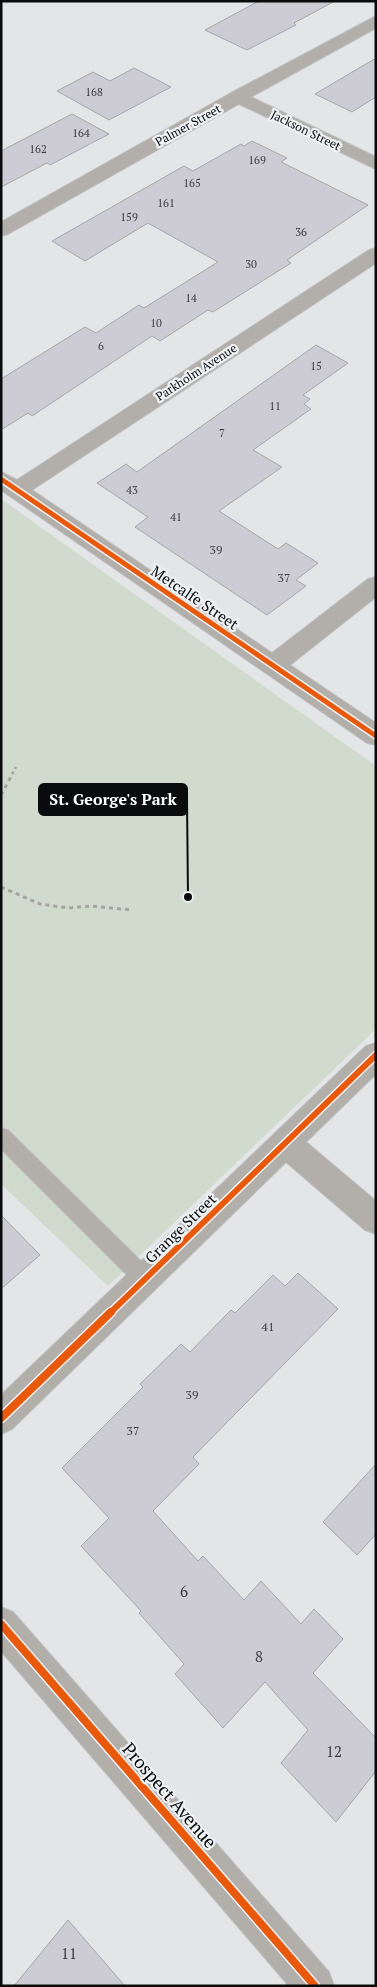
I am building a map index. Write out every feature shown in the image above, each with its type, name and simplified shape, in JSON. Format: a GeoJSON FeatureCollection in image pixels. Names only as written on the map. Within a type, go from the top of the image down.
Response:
{"type":"FeatureCollection","features":[{"type":"Feature","properties":{"kind":"street","name":"Palmer Street"},"geometry":{"type":"LineString","coordinates":[[1,230],[376,21]]}},
{"type":"Feature","properties":{"kind":"street","name":"Jackson Street"},"geometry":{"type":"LineString","coordinates":[[237,97],[376,164]]}},
{"type":"Feature","properties":{"kind":"street","name":"Parkholm Avenue"},"geometry":{"type":"LineString","coordinates":[[9,484],[376,254]]}},
{"type":"Feature","properties":{"kind":"street","name":"Metcalfe Street"},"geometry":{"type":"LineString","coordinates":[[9,484],[376,736]]}},
{"type":"Feature","properties":{"kind":"street"},"geometry":{"type":"LineString","coordinates":[[273,666],[376,585]]}},
{"type":"Feature","properties":{"kind":"street","name":"Grange Street"},"geometry":{"type":"LineString","coordinates":[[1,1418],[376,1054]]}},
{"type":"Feature","properties":{"kind":"street"},"geometry":{"type":"LineString","coordinates":[[285,1143],[376,1220]]}},
{"type":"Feature","properties":{"kind":"street","name":"Prospect Avenue"},"geometry":{"type":"LineString","coordinates":[[1,1624],[315,1986]]}},
{"type":"Feature","properties":{"kind":"lane"},"geometry":{"type":"LineString","coordinates":[[1,1136],[145,1279]]}},
{"type":"Feature","properties":{"kind":"path"},"geometry":{"type":"LineString","coordinates":[[1,795],[16,767]]}},
{"type":"Feature","properties":{"kind":"path"},"geometry":{"type":"LineString","coordinates":[[1,887],[40,904],[68,908],[91,906],[132,910]]}},
{"type":"Feature","properties":{"kind":"green space"},"geometry":{"type":"Polygon","coordinates":[[[1,499],[376,766],[376,1029],[108,1286],[1,1184],[1,499]]]}},
{"type":"Feature","properties":{"kind":"building"},"geometry":{"type":"Polygon","coordinates":[[[259,1],[335,1],[294,23],[296,25],[247,50],[205,30],[259,1]]]}},
{"type":"Feature","properties":{"kind":"building"},"geometry":{"type":"Polygon","coordinates":[[[376,58],[376,97],[352,112],[315,94],[376,58]]]}},
{"type":"Feature","properties":{"kind":"building"},"geometry":{"type":"Polygon","coordinates":[[[134,68],[171,87],[109,120],[57,91],[93,72],[110,81],[134,68]]]}},
{"type":"Feature","properties":{"kind":"building"},"geometry":{"type":"Polygon","coordinates":[[[72,114],[109,134],[50,165],[47,163],[1,187],[1,151],[72,114]]]}},
{"type":"Feature","properties":{"kind":"building"},"geometry":{"type":"Polygon","coordinates":[[[252,141],[287,158],[281,162],[368,205],[287,260],[291,263],[213,312],[208,310],[160,341],[152,336],[32,416],[28,413],[1,430],[1,379],[85,327],[96,333],[139,305],[144,308],[218,262],[148,223],[85,261],[52,241],[184,166],[193,171],[241,144],[244,146],[252,141]]]}},
{"type":"Feature","properties":{"kind":"building"},"geometry":{"type":"Polygon","coordinates":[[[316,345],[348,363],[303,395],[310,399],[304,404],[311,409],[253,450],[282,467],[219,511],[278,549],[286,543],[318,563],[296,580],[306,586],[267,615],[135,527],[148,517],[97,483],[126,464],[137,472],[316,345]]]}},
{"type":"Feature","properties":{"kind":"building"},"geometry":{"type":"Polygon","coordinates":[[[1,1215],[40,1255],[1,1289],[1,1215]]]}},
{"type":"Feature","properties":{"kind":"building"},"geometry":{"type":"Polygon","coordinates":[[[298,1273],[338,1309],[193,1457],[199,1464],[153,1511],[198,1561],[203,1556],[244,1600],[261,1581],[301,1624],[314,1609],[343,1639],[313,1673],[376,1738],[376,1771],[336,1822],[281,1763],[308,1730],[265,1682],[223,1728],[175,1674],[184,1664],[139,1613],[141,1611],[81,1546],[109,1518],[62,1468],[143,1387],[140,1384],[181,1344],[190,1352],[231,1310],[235,1313],[273,1275],[285,1286],[298,1273]]]}},
{"type":"Feature","properties":{"kind":"building"},"geometry":{"type":"Polygon","coordinates":[[[376,1464],[376,1534],[357,1555],[323,1522],[376,1464]]]}},
{"type":"Feature","properties":{"kind":"building"},"geometry":{"type":"Polygon","coordinates":[[[68,1920],[125,1986],[14,1986],[68,1920]]]}},
{"type":"Feature","properties":{"kind":"cycle path"},"geometry":{"type":"LineString","coordinates":[[1,479],[376,736]]}},
{"type":"Feature","properties":{"kind":"cycle path"},"geometry":{"type":"LineString","coordinates":[[1,1418],[376,1055]]}},
{"type":"Feature","properties":{"kind":"cycle path"},"geometry":{"type":"LineString","coordinates":[[1,1624],[315,1986]]}},
{"type":"Feature","properties":{"kind":"place","name":"St. George's Park"},"geometry":{"type":"Point","coordinates":[188,897]}}]}
